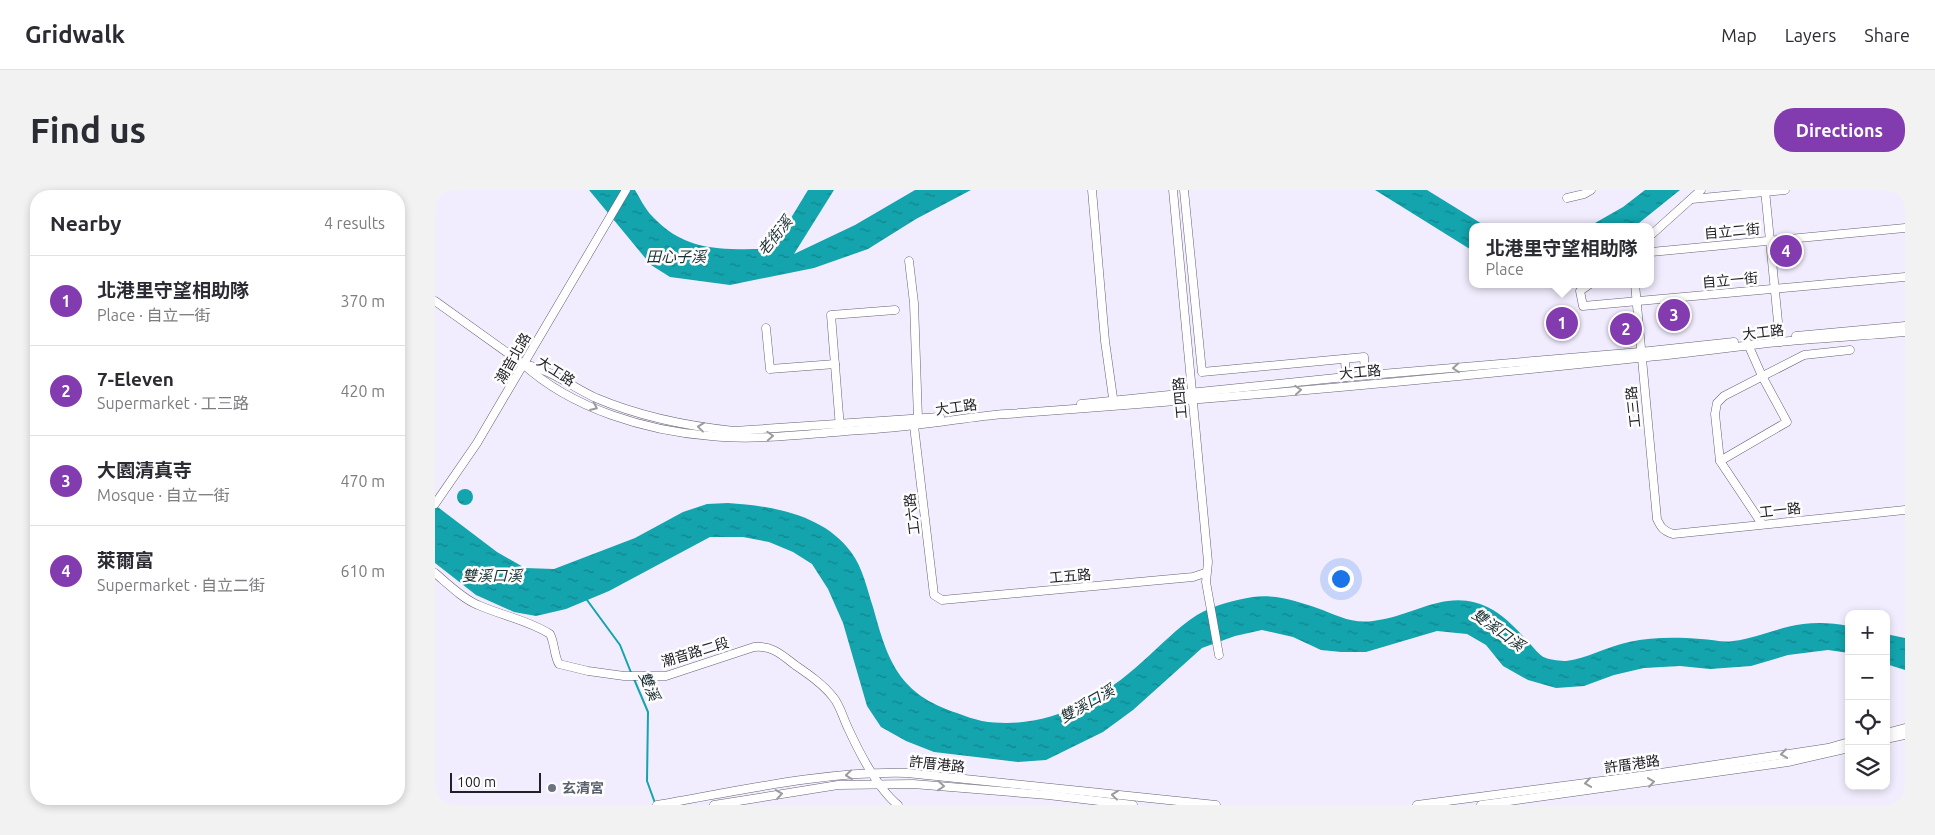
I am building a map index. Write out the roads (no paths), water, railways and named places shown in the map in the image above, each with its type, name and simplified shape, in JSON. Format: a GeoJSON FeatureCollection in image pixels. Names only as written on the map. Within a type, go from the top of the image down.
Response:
{"type":"FeatureCollection","features":[{"type":"Feature","properties":{"kind":"street","name":"潮音北路"},"geometry":{"type":"LineString","coordinates":[[438,502],[477,443],[626,190]]}},
{"type":"Feature","properties":{"kind":"street"},"geometry":{"type":"LineString","coordinates":[[1091,190],[1105,341],[1113,404]]}},
{"type":"Feature","properties":{"kind":"street","name":"工四路"},"geometry":{"type":"LineString","coordinates":[[1173,190],[1208,562],[1205,574],[1218,652]]}},
{"type":"Feature","properties":{"kind":"street"},"geometry":{"type":"LineString","coordinates":[[1184,190],[1201,372],[1364,358],[1365,375]]}},
{"type":"Feature","properties":{"kind":"street"},"geometry":{"type":"LineString","coordinates":[[1567,198],[1584,194],[1591,190]]}},
{"type":"Feature","properties":{"kind":"street"},"geometry":{"type":"LineString","coordinates":[[1654,232],[1701,190]]}},
{"type":"Feature","properties":{"kind":"street"},"geometry":{"type":"LineString","coordinates":[[1692,199],[1785,190]]}},
{"type":"Feature","properties":{"kind":"street"},"geometry":{"type":"LineString","coordinates":[[1765,191],[1779,340]]}},
{"type":"Feature","properties":{"kind":"street","name":"自立二街"},"geometry":{"type":"LineString","coordinates":[[1654,252],[1905,228]]}},
{"type":"Feature","properties":{"kind":"street","name":"工六路"},"geometry":{"type":"LineString","coordinates":[[909,261],[914,303],[916,422],[934,595],[937,598]]}},
{"type":"Feature","properties":{"kind":"street","name":"自立一街"},"geometry":{"type":"LineString","coordinates":[[1586,288],[1581,292],[1583,306],[1905,277]]}},
{"type":"Feature","properties":{"kind":"street","name":"工三路"},"geometry":{"type":"LineString","coordinates":[[1635,288],[1657,519],[1660,527]]}},
{"type":"Feature","properties":{"kind":"street","name":"大工路"},"geometry":{"type":"LineString","coordinates":[[435,301],[523,364],[534,374],[581,401],[614,416],[641,425],[714,437],[757,437],[840,427],[997,415],[1641,355],[1905,326]]}},
{"type":"Feature","properties":{"kind":"street"},"geometry":{"type":"LineString","coordinates":[[840,427],[831,314],[895,310]]}},
{"type":"Feature","properties":{"kind":"street"},"geometry":{"type":"LineString","coordinates":[[766,328],[769,370],[835,364]]}},
{"type":"Feature","properties":{"kind":"street","name":"大工路"},"geometry":{"type":"LineString","coordinates":[[1779,340],[1905,332]]}},
{"type":"Feature","properties":{"kind":"street"},"geometry":{"type":"LineString","coordinates":[[1720,461],[1787,422],[1762,376],[1748,343]]}},
{"type":"Feature","properties":{"kind":"street"},"geometry":{"type":"LineString","coordinates":[[1762,524],[1720,461],[1715,414],[1717,403],[1724,396],[1804,355],[1850,350]]}},
{"type":"Feature","properties":{"kind":"street","name":"大工路"},"geometry":{"type":"LineString","coordinates":[[1193,396],[1365,375],[1641,355]]}},
{"type":"Feature","properties":{"kind":"street"},"geometry":{"type":"LineString","coordinates":[[1345,359],[1346,377]]}},
{"type":"Feature","properties":{"kind":"street","name":"工一路"},"geometry":{"type":"LineString","coordinates":[[1660,527],[1665,532],[1673,534],[1905,510]]}},
{"type":"Feature","properties":{"kind":"street","name":"潮音路二段"},"geometry":{"type":"LineString","coordinates":[[435,573],[477,605],[527,622],[550,634],[556,650],[556,660],[559,664],[588,671],[624,676],[666,676],[754,647],[764,646],[775,650],[821,684],[834,698],[848,729],[875,778],[890,799],[898,805]]}},
{"type":"Feature","properties":{"kind":"street","name":"工五路"},"geometry":{"type":"LineString","coordinates":[[937,598],[952,600],[1193,577],[1205,574]]}},
{"type":"Feature","properties":{"kind":"street"},"geometry":{"type":"LineString","coordinates":[[1890,732],[1905,728]]}},
{"type":"Feature","properties":{"kind":"street"},"geometry":{"type":"LineString","coordinates":[[1890,739],[1905,735]]}},
{"type":"Feature","properties":{"kind":"street","name":"許厝港路"},"geometry":{"type":"LineString","coordinates":[[1417,805],[1566,790],[1788,762],[1845,747]]}},
{"type":"Feature","properties":{"kind":"street","name":"許厝港路"},"geometry":{"type":"LineString","coordinates":[[714,805],[907,773],[1216,805]]}},
{"type":"Feature","properties":{"kind":"street","name":"許厝港路"},"geometry":{"type":"LineString","coordinates":[[658,805],[815,779],[875,778],[913,784],[1048,795],[1133,805]]}},
{"type":"Feature","properties":{"kind":"street","name":"許厝港路"},"geometry":{"type":"LineString","coordinates":[[1481,805],[1566,790]]}},
{"type":"Feature","properties":{"kind":"water","name":"田心子溪"},"geometry":{"type":"Polygon","coordinates":[[[589,190],[635,190],[652,216],[665,228],[693,243],[723,249],[772,249],[808,190],[834,190],[794,254],[855,225],[915,190],[971,190],[916,219],[868,249],[814,268],[730,285],[670,277],[651,265],[589,190]]]}},
{"type":"Feature","properties":{"kind":"water"},"geometry":{"type":"Polygon","coordinates":[[[1375,190],[1427,190],[1481,223],[1469,223],[1469,249],[1375,190]]]}},
{"type":"Feature","properties":{"kind":"water"},"geometry":{"type":"Polygon","coordinates":[[[1645,190],[1680,190],[1639,223],[1595,223],[1623,207],[1645,190]]]}},
{"type":"Feature","properties":{"kind":"water"},"geometry":{"type":"Polygon","coordinates":[[[465,489],[471,491],[473,497],[471,503],[465,505],[459,503],[457,497],[459,491],[465,489]]]}},
{"type":"Feature","properties":{"kind":"water","name":"雙溪口溪"},"geometry":{"type":"Polygon","coordinates":[[[728,503],[796,514],[826,529],[839,539],[851,552],[859,565],[884,644],[899,674],[909,686],[937,705],[982,721],[1027,722],[1068,710],[1107,690],[1197,615],[1224,603],[1261,596],[1293,601],[1344,618],[1365,622],[1389,618],[1447,601],[1462,600],[1477,603],[1502,616],[1543,657],[1559,661],[1574,660],[1637,640],[1673,638],[1721,641],[1742,640],[1794,625],[1814,623],[1845,626],[1845,652],[1828,650],[1788,655],[1751,666],[1710,669],[1680,666],[1644,668],[1614,675],[1584,686],[1556,688],[1528,680],[1503,666],[1486,645],[1467,634],[1437,631],[1366,652],[1341,652],[1321,650],[1293,637],[1262,630],[1235,636],[1202,648],[1133,710],[1103,732],[1046,760],[1018,762],[934,752],[906,741],[881,727],[867,706],[843,623],[828,589],[812,564],[793,552],[769,542],[743,537],[710,537],[609,591],[566,609],[536,616],[514,612],[476,595],[435,563],[435,505],[497,552],[525,568],[554,569],[635,538],[683,512],[707,504],[728,503]]]}},
{"type":"Feature","properties":{"kind":"water"},"geometry":{"type":"Polygon","coordinates":[[[1890,635],[1905,638],[1905,670],[1890,665],[1890,635]]]}},
{"type":"Feature","properties":{"kind":"waterway","name":"雙溪"},"geometry":{"type":"LineString","coordinates":[[587,600],[620,645],[632,675]]}},
{"type":"Feature","properties":{"kind":"waterway","name":"雙溪"},"geometry":{"type":"LineString","coordinates":[[634,679],[648,712],[647,781],[655,803]]}},
{"type":"Feature","properties":{"kind":"place","name":"萊爾富"},"geometry":{"type":"Point","coordinates":[1786,251]}},
{"type":"Feature","properties":{"kind":"place","name":"大園清真寺"},"geometry":{"type":"Point","coordinates":[1674,315]}},
{"type":"Feature","properties":{"kind":"place","name":"北港里守望相助隊"},"geometry":{"type":"Point","coordinates":[1562,323]}},
{"type":"Feature","properties":{"kind":"place","name":"7-Eleven"},"geometry":{"type":"Point","coordinates":[1626,329]}},
{"type":"Feature","properties":{"kind":"place","name":"玄清宮"},"geometry":{"type":"Point","coordinates":[552,788]}},
{"type":"Feature","properties":{"kind":"water label","name":"老街溪"},"geometry":{"type":"Point","coordinates":[775,236]}}]}
